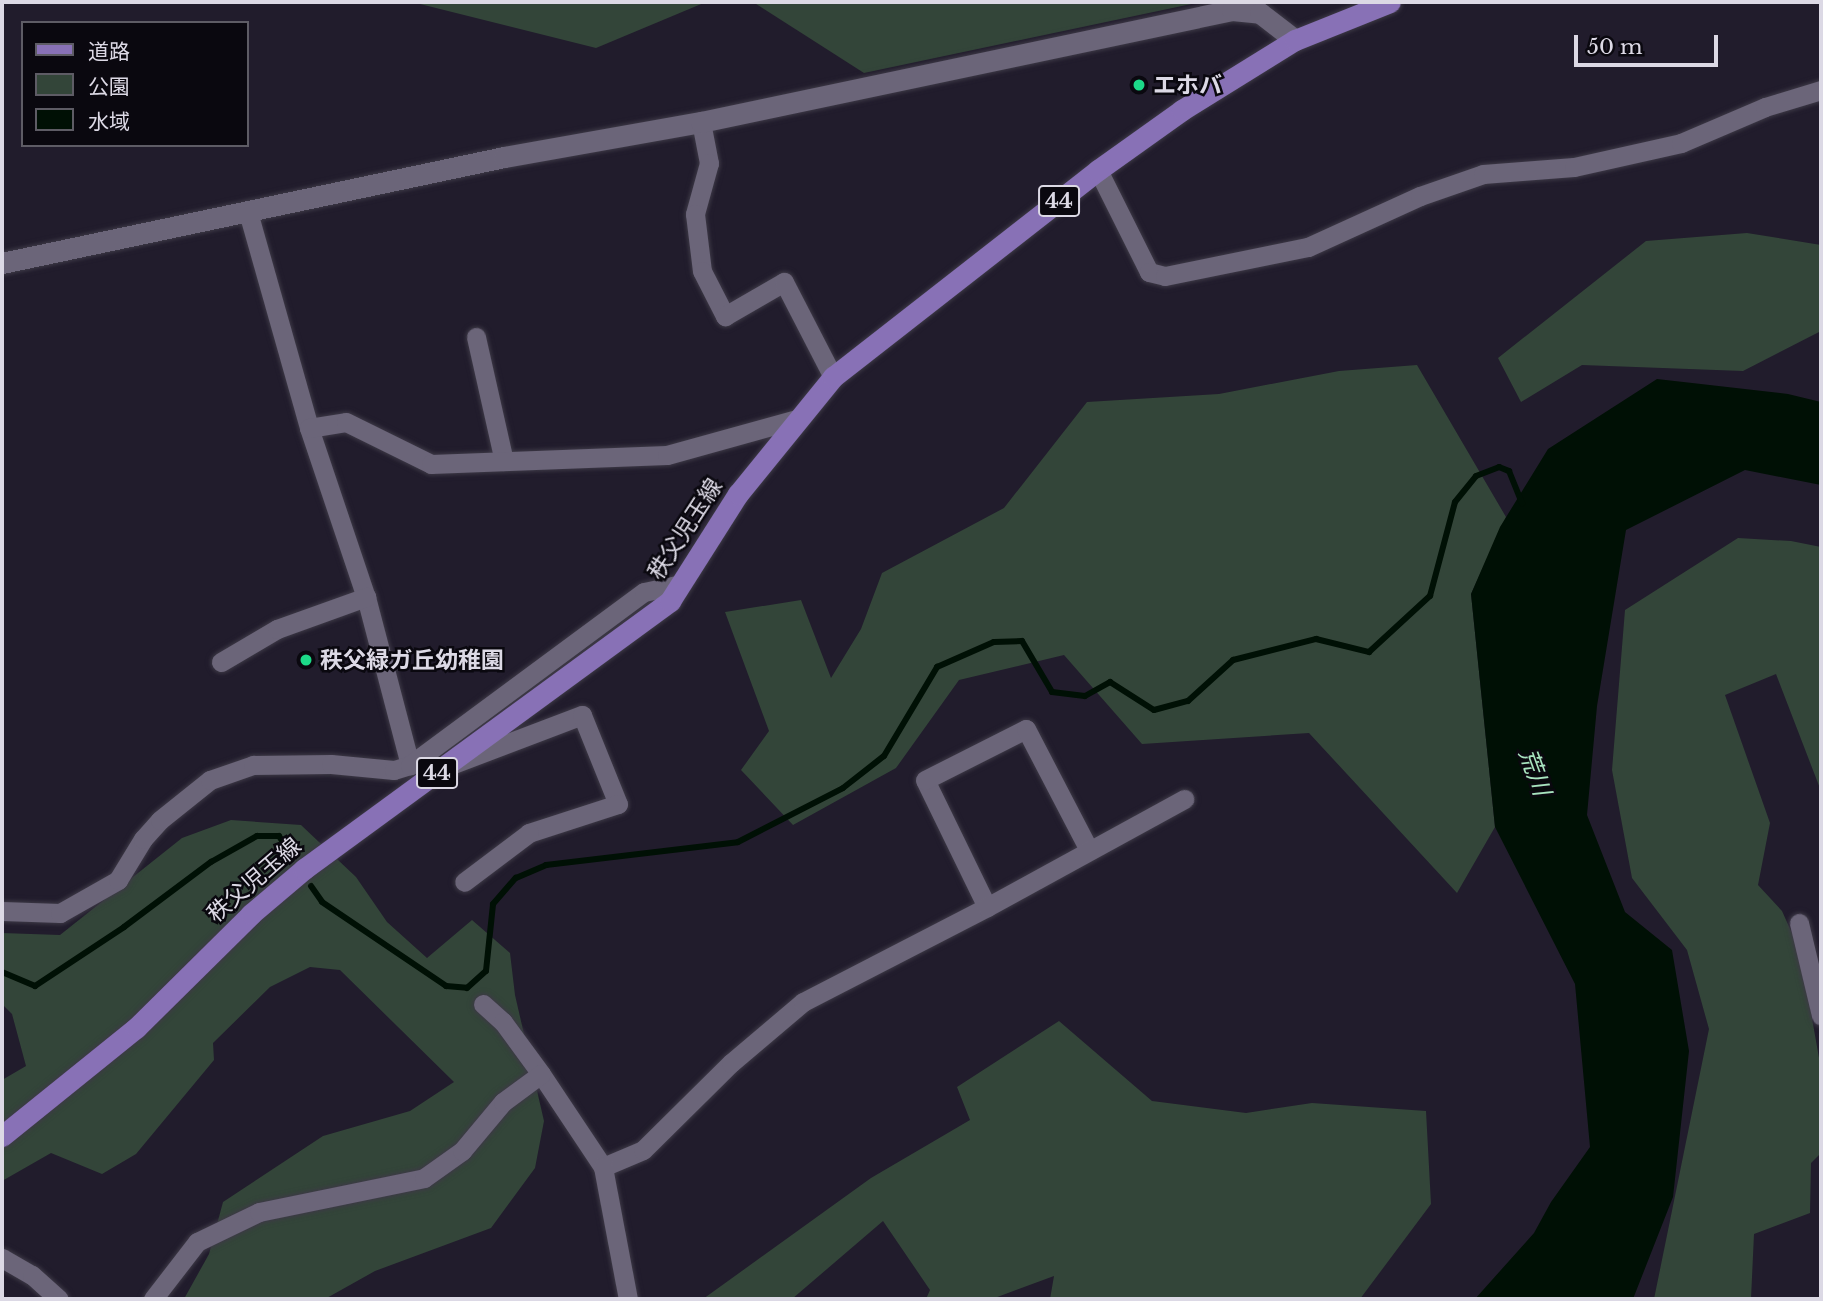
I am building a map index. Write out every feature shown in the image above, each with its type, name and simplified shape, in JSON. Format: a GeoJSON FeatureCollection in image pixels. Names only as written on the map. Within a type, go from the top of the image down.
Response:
{"type":"FeatureCollection","features":[{"type":"Feature","properties":{"kind":"main road","name":"秩父児玉線"},"geometry":{"type":"LineString","coordinates":[[2,1136],[136,1028],[251,914],[304,869],[670,601],[738,495],[833,377],[1098,170],[1181,110],[1295,40],[1390,2]]}},
{"type":"Feature","properties":{"kind":"street"},"geometry":{"type":"LineString","coordinates":[[2,263],[504,158],[701,122],[1232,10],[1260,13],[1295,40]]}},
{"type":"Feature","properties":{"kind":"street"},"geometry":{"type":"LineString","coordinates":[[1098,170],[1149,272],[1165,276],[1308,247],[1420,196],[1483,174],[1574,167],[1681,143],[1765,107],[1821,90]]}},
{"type":"Feature","properties":{"kind":"street"},"geometry":{"type":"LineString","coordinates":[[701,122],[709,163],[695,214],[702,271],[725,316],[784,282],[833,377]]}},
{"type":"Feature","properties":{"kind":"street"},"geometry":{"type":"LineString","coordinates":[[248,212],[309,428],[366,597],[410,765]]}},
{"type":"Feature","properties":{"kind":"street"},"geometry":{"type":"LineString","coordinates":[[475,337],[504,461]]}},
{"type":"Feature","properties":{"kind":"street"},"geometry":{"type":"LineString","coordinates":[[309,428],[346,422],[431,464],[667,455],[797,419]]}},
{"type":"Feature","properties":{"kind":"street"},"geometry":{"type":"LineString","coordinates":[[2,911],[60,913],[118,880],[143,839],[160,820],[210,780],[253,765],[331,764],[394,770],[410,765],[644,592],[681,584]]}},
{"type":"Feature","properties":{"kind":"street"},"geometry":{"type":"LineString","coordinates":[[221,662],[276,629],[366,597]]}},
{"type":"Feature","properties":{"kind":"street"},"geometry":{"type":"LineString","coordinates":[[444,768],[582,716],[618,804],[529,833],[464,882]]}},
{"type":"Feature","properties":{"kind":"street"},"geometry":{"type":"LineString","coordinates":[[987,907],[925,780],[1026,729],[1089,850]]}},
{"type":"Feature","properties":{"kind":"street"},"geometry":{"type":"LineString","coordinates":[[603,1167],[643,1150],[731,1063],[803,1002],[987,907],[1184,799]]}},
{"type":"Feature","properties":{"kind":"street"},"geometry":{"type":"LineString","coordinates":[[1800,923],[1821,1014]]}},
{"type":"Feature","properties":{"kind":"street"},"geometry":{"type":"LineString","coordinates":[[483,1004],[503,1021],[603,1167],[628,1299]]}},
{"type":"Feature","properties":{"kind":"street"},"geometry":{"type":"LineString","coordinates":[[153,1299],[197,1241],[259,1212],[424,1178],[462,1151],[503,1102],[541,1074]]}},
{"type":"Feature","properties":{"kind":"street"},"geometry":{"type":"LineString","coordinates":[[2,1258],[32,1275],[59,1299]]}},
{"type":"Feature","properties":{"kind":"green space"},"geometry":{"type":"Polygon","coordinates":[[[412,2],[706,2],[596,48],[412,2]]]}},
{"type":"Feature","properties":{"kind":"green space"},"geometry":{"type":"Polygon","coordinates":[[[753,2],[1201,2],[864,73],[753,2]]]}},
{"type":"Feature","properties":{"kind":"green space"},"geometry":{"type":"Polygon","coordinates":[[[1747,233],[1821,245],[1821,331],[1743,371],[1582,365],[1521,402],[1498,358],[1646,241],[1747,233]]]}},
{"type":"Feature","properties":{"kind":"green space"},"geometry":{"type":"Polygon","coordinates":[[[1417,365],[1506,517],[1471,594],[1495,827],[1457,893],[1309,733],[1142,744],[1064,655],[959,680],[896,768],[793,825],[741,770],[769,731],[725,612],[801,600],[831,678],[861,629],[882,573],[1004,508],[1087,402],[1219,394],[1339,371],[1417,365]]]}},
{"type":"Feature","properties":{"kind":"green space"},"geometry":{"type":"Polygon","coordinates":[[[1738,538],[1791,541],[1821,547],[1821,791],[1776,674],[1725,695],[1770,823],[1758,885],[1782,911],[1800,951],[1821,1069],[1821,1153],[1811,1163],[1810,1213],[1754,1234],[1751,1299],[1654,1299],[1709,1029],[1687,950],[1632,878],[1612,770],[1625,610],[1738,538]]]}},
{"type":"Feature","properties":{"kind":"green space"},"geometry":{"type":"Polygon","coordinates":[[[231,820],[301,825],[356,877],[387,922],[427,958],[472,920],[510,953],[515,995],[544,1121],[535,1168],[491,1228],[375,1271],[325,1299],[184,1299],[209,1254],[223,1202],[323,1136],[410,1111],[454,1082],[340,970],[310,967],[270,987],[213,1043],[214,1060],[136,1154],[102,1174],[51,1153],[2,1181],[2,1080],[26,1066],[12,1014],[2,1004],[2,933],[60,935],[182,838],[231,820]]]}},
{"type":"Feature","properties":{"kind":"green space"},"geometry":{"type":"Polygon","coordinates":[[[1059,1021],[1152,1101],[1246,1113],[1312,1103],[1426,1111],[1431,1204],[1360,1299],[1050,1299],[1054,1276],[992,1299],[926,1299],[930,1290],[883,1221],[792,1299],[703,1299],[871,1178],[970,1120],[957,1087],[1059,1021]]]}},
{"type":"Feature","properties":{"kind":"water","name":"荒川"},"geometry":{"type":"Polygon","coordinates":[[[1657,379],[1788,394],[1821,402],[1821,485],[1745,470],[1626,530],[1597,706],[1587,815],[1625,912],[1672,950],[1689,1051],[1673,1197],[1633,1299],[1475,1299],[1534,1233],[1551,1202],[1590,1147],[1575,984],[1495,827],[1471,594],[1500,527],[1548,449],[1657,379]]]}},
{"type":"Feature","properties":{"kind":"waterway"},"geometry":{"type":"LineString","coordinates":[[311,886],[322,902],[446,986],[467,988],[486,971],[493,904],[516,878],[546,865],[738,842],[843,788],[884,756],[937,667],[994,642],[1022,641],[1052,692],[1085,696],[1110,682],[1154,710],[1188,701],[1233,660],[1316,639],[1369,652],[1430,596],[1455,502],[1476,476],[1499,467],[1509,471],[1522,504]]}},
{"type":"Feature","properties":{"kind":"waterway"},"geometry":{"type":"LineString","coordinates":[[2,972],[35,986],[124,927],[211,862],[257,836],[279,836],[292,857]]}},
{"type":"Feature","properties":{"kind":"place","name":"エホバ"},"geometry":{"type":"Point","coordinates":[1139,85]}},
{"type":"Feature","properties":{"kind":"place","name":"秩父緑ガ丘幼稚園"},"geometry":{"type":"Point","coordinates":[306,660]}}]}
